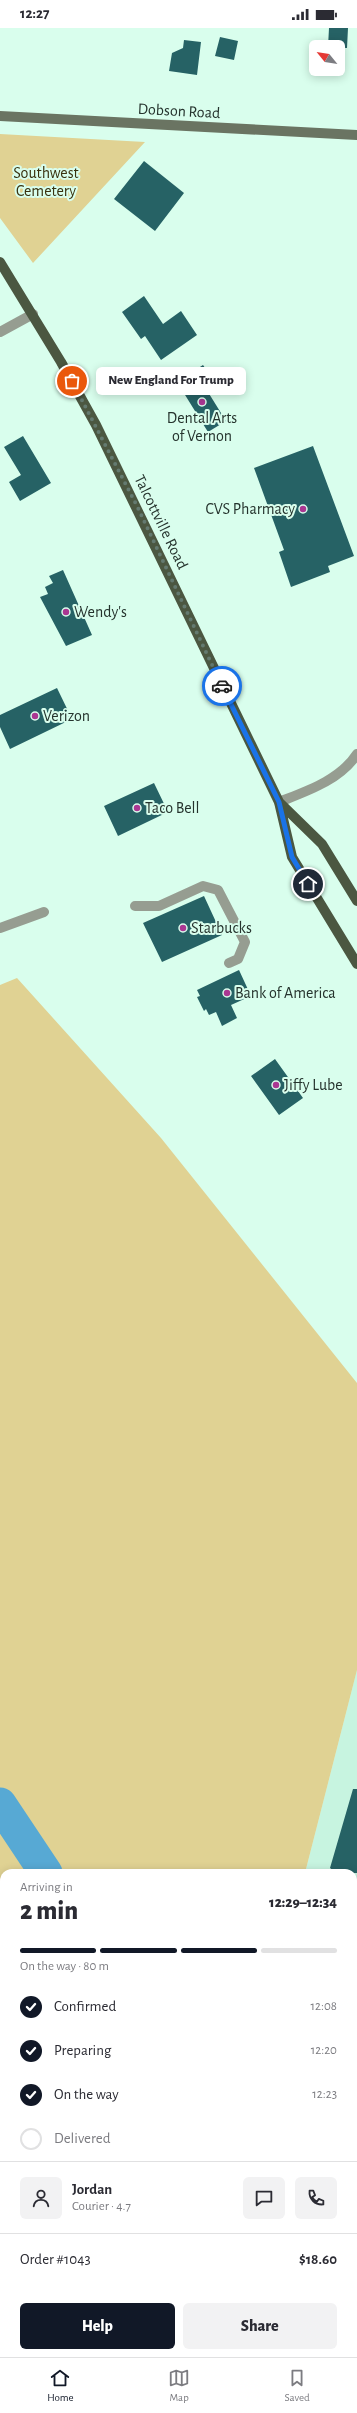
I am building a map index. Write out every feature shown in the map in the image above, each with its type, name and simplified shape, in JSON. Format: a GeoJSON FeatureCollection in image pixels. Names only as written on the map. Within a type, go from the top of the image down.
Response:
{"type":"FeatureCollection","features":[{"type":"Feature","properties":{"kind":"main road","name":"Talcottville Road"},"geometry":{"type":"LineString","coordinates":[[0,262],[33,314],[96,425],[279,802],[292,857],[357,964]]}},
{"type":"Feature","properties":{"kind":"main road","name":"Talcottville Road"},"geometry":{"type":"LineString","coordinates":[[279,802],[322,844],[357,901]]}},
{"type":"Feature","properties":{"kind":"street","name":"Dobson Road"},"geometry":{"type":"LineString","coordinates":[[0,116],[357,135]]}},
{"type":"Feature","properties":{"kind":"street"},"geometry":{"type":"LineString","coordinates":[[0,332],[33,314]]}},
{"type":"Feature","properties":{"kind":"street"},"geometry":{"type":"LineString","coordinates":[[279,802],[321,785],[351,764],[357,754]]}},
{"type":"Feature","properties":{"kind":"street"},"geometry":{"type":"LineString","coordinates":[[135,906],[159,906],[203,886],[218,890],[245,942],[238,958],[229,963]]}},
{"type":"Feature","properties":{"kind":"street"},"geometry":{"type":"LineString","coordinates":[[0,928],[44,912]]}},
{"type":"Feature","properties":{"kind":"shaded area"},"geometry":{"type":"Polygon","coordinates":[[[357,1670],[357,1869],[306,1869],[357,1670]]]}},
{"type":"Feature","properties":{"kind":"green space","name":"Southwest Cemetery"},"geometry":{"type":"Polygon","coordinates":[[[0,134],[145,142],[33,263],[0,218],[0,134]]]}},
{"type":"Feature","properties":{"kind":"green space"},"geometry":{"type":"Polygon","coordinates":[[[17,978],[161,1138],[357,1383],[357,1670],[306,1869],[0,1869],[0,985],[17,978]]]}},
{"type":"Feature","properties":{"kind":"building"},"geometry":{"type":"Polygon","coordinates":[[[329,28],[348,28],[347,48],[345,48],[345,40],[328,40],[329,28]]]}},
{"type":"Feature","properties":{"kind":"building"},"geometry":{"type":"Polygon","coordinates":[[[220,37],[238,41],[234,60],[215,56],[220,37]]]}},
{"type":"Feature","properties":{"kind":"building"},"geometry":{"type":"Polygon","coordinates":[[[184,40],[201,42],[197,75],[169,71],[172,53],[183,48],[184,40]]]}},
{"type":"Feature","properties":{"kind":"building"},"geometry":{"type":"Polygon","coordinates":[[[144,161],[184,193],[155,231],[114,199],[144,161]]]}},
{"type":"Feature","properties":{"kind":"building"},"geometry":{"type":"Polygon","coordinates":[[[144,296],[163,324],[181,311],[197,335],[161,360],[145,336],[141,339],[122,312],[144,296]]]}},
{"type":"Feature","properties":{"kind":"building","name":"Dental Arts of Vernon"},"geometry":{"type":"Polygon","coordinates":[[[203,365],[212,378],[203,384],[226,421],[208,432],[177,382],[203,365]]]}},
{"type":"Feature","properties":{"kind":"building"},"geometry":{"type":"Polygon","coordinates":[[[23,436],[51,483],[20,501],[9,482],[21,475],[4,447],[23,436]]]}},
{"type":"Feature","properties":{"kind":"building","name":"CVS Pharmacy"},"geometry":{"type":"Polygon","coordinates":[[[313,446],[354,556],[328,566],[330,572],[291,587],[279,552],[284,550],[254,468],[313,446]]]}},
{"type":"Feature","properties":{"kind":"building"},"geometry":{"type":"Polygon","coordinates":[[[63,570],[92,635],[66,646],[40,597],[48,594],[45,587],[53,583],[49,576],[63,570]]]}},
{"type":"Feature","properties":{"kind":"building"},"geometry":{"type":"Polygon","coordinates":[[[57,688],[72,719],[10,749],[0,727],[0,715],[57,688]]]}},
{"type":"Feature","properties":{"kind":"building"},"geometry":{"type":"Polygon","coordinates":[[[154,783],[168,812],[118,836],[104,806],[154,783]]]}},
{"type":"Feature","properties":{"kind":"building"},"geometry":{"type":"Polygon","coordinates":[[[204,896],[222,935],[162,962],[143,923],[204,896]]]}},
{"type":"Feature","properties":{"kind":"building"},"geometry":{"type":"Polygon","coordinates":[[[239,970],[251,996],[231,1005],[237,1018],[222,1026],[216,1012],[209,1015],[206,1009],[204,1011],[197,997],[200,996],[197,990],[239,970]]]}},
{"type":"Feature","properties":{"kind":"building","name":"Jiffy Lube"},"geometry":{"type":"Polygon","coordinates":[[[275,1059],[303,1098],[279,1115],[251,1076],[275,1059]]]}},
{"type":"Feature","properties":{"kind":"building"},"geometry":{"type":"Polygon","coordinates":[[[353,1789],[357,1789],[357,1869],[330,1868],[353,1789]]]}},
{"type":"Feature","properties":{"kind":"waterway"},"geometry":{"type":"LineString","coordinates":[[0,1804],[43,1869]]}},
{"type":"Feature","properties":{"kind":"way so far"},"geometry":{"type":"LineString","coordinates":[[72,381],[137,506],[222,686]]}},
{"type":"Feature","properties":{"kind":"place","name":"New England For Trump"},"geometry":{"type":"Point","coordinates":[72,381]}},
{"type":"Feature","properties":{"kind":"place","name":"Dental Arts of Vernon"},"geometry":{"type":"Point","coordinates":[202,402]}},
{"type":"Feature","properties":{"kind":"place","name":"CVS Pharmacy"},"geometry":{"type":"Point","coordinates":[303,509]}},
{"type":"Feature","properties":{"kind":"place","name":"Wendy's"},"geometry":{"type":"Point","coordinates":[66,612]}},
{"type":"Feature","properties":{"kind":"place","name":"Verizon"},"geometry":{"type":"Point","coordinates":[35,716]}},
{"type":"Feature","properties":{"kind":"place","name":"Taco Bell"},"geometry":{"type":"Point","coordinates":[137,808]}},
{"type":"Feature","properties":{"kind":"place","name":"Starbucks"},"geometry":{"type":"Point","coordinates":[183,928]}},
{"type":"Feature","properties":{"kind":"place","name":"Bank of America"},"geometry":{"type":"Point","coordinates":[227,993]}},
{"type":"Feature","properties":{"kind":"place","name":"Jiffy Lube"},"geometry":{"type":"Point","coordinates":[276,1085]}},
{"type":"Feature","properties":{"kind":"route"},"geometry":{"type":"LineString","coordinates":[[222,686],[279,802],[292,857],[308,884]]}}]}
